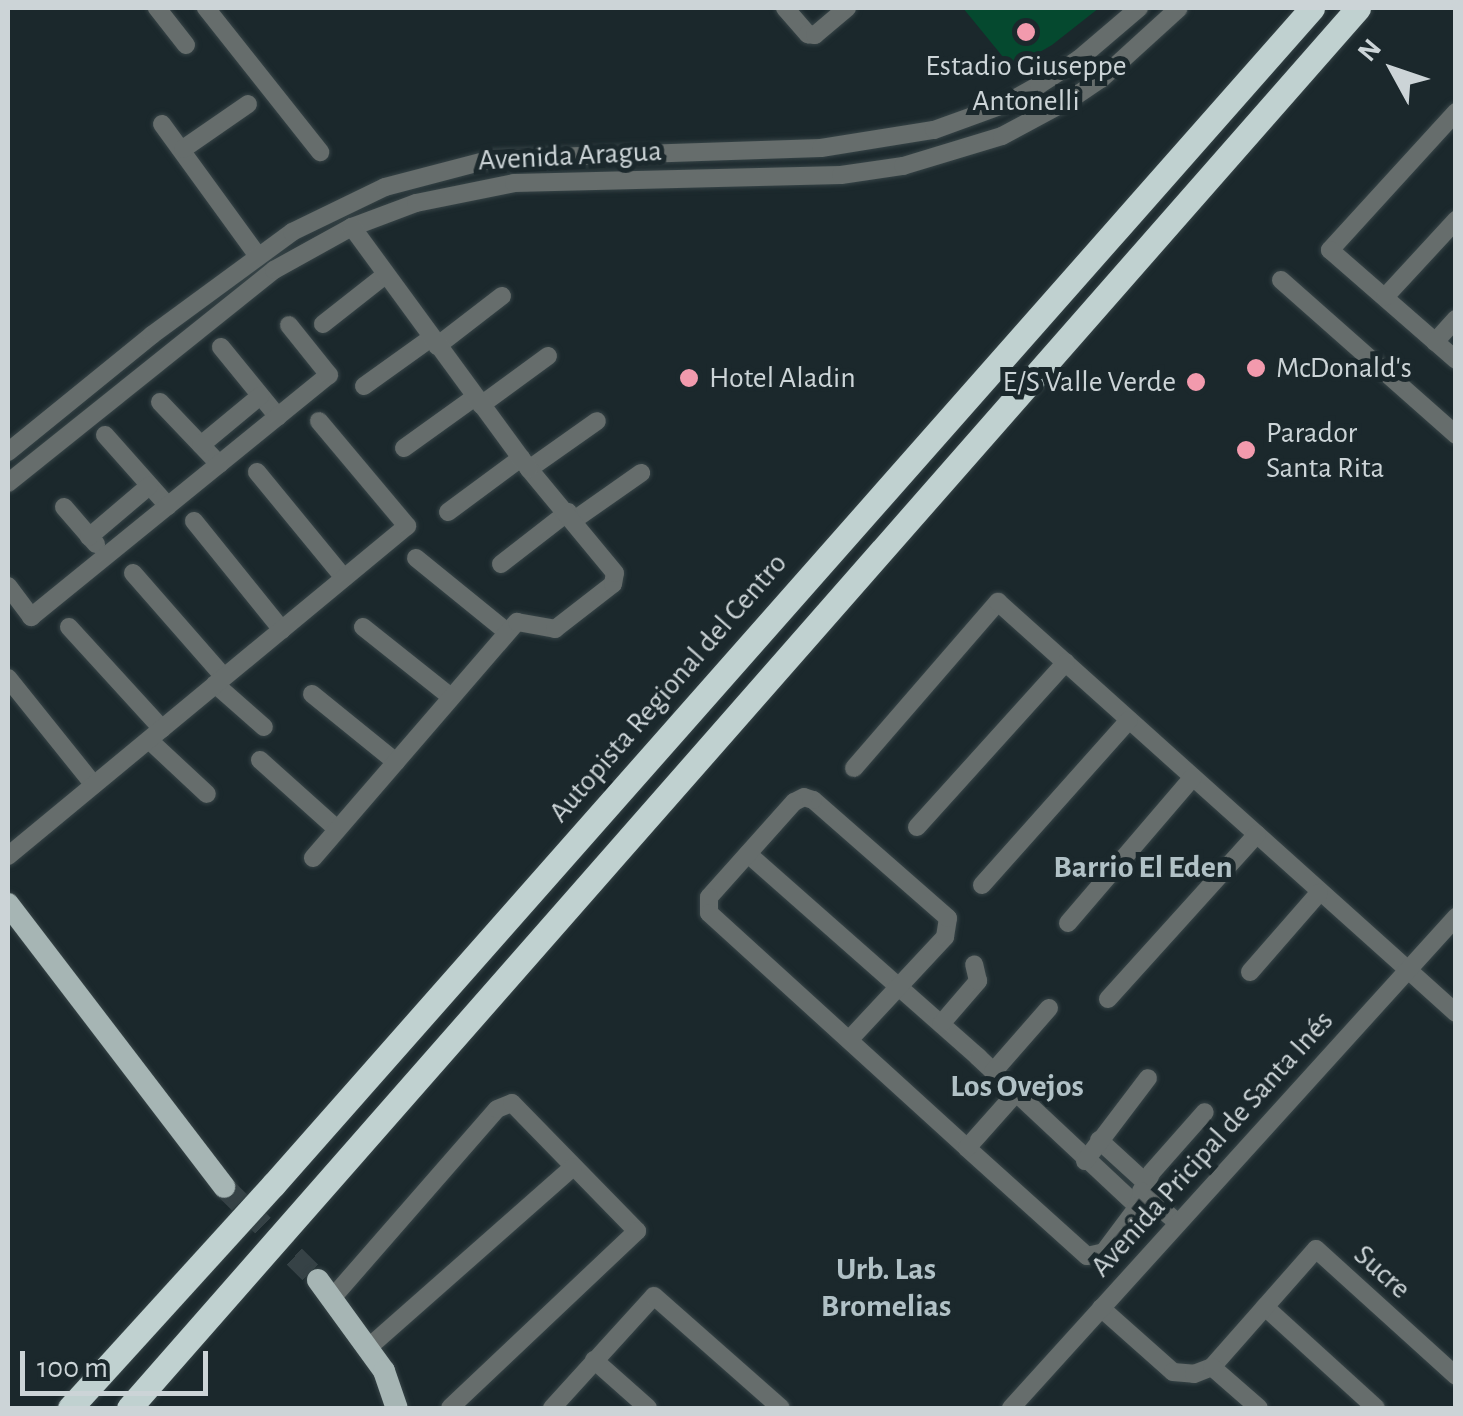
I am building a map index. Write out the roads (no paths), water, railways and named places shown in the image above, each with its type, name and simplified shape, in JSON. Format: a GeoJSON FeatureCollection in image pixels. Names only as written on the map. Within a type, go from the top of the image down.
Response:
{"type":"FeatureCollection","features":[{"type":"Feature","properties":{"kind":"highway","name":"Autopista Regional del Centro"},"geometry":{"type":"LineString","coordinates":[[70,1408],[273,1185],[1312,8]]}},
{"type":"Feature","properties":{"kind":"highway"},"geometry":{"type":"LineString","coordinates":[[130,1408],[1358,8]]}},
{"type":"Feature","properties":{"kind":"main road"},"geometry":{"type":"LineString","coordinates":[[8,904],[224,1188]]}},
{"type":"Feature","properties":{"kind":"main road"},"geometry":{"type":"LineString","coordinates":[[326,1288],[384,1370],[397,1408]]}},
{"type":"Feature","properties":{"kind":"street"},"geometry":{"type":"LineString","coordinates":[[157,8],[186,45]]}},
{"type":"Feature","properties":{"kind":"street"},"geometry":{"type":"LineString","coordinates":[[206,8],[320,152]]}},
{"type":"Feature","properties":{"kind":"street"},"geometry":{"type":"LineString","coordinates":[[785,8],[808,34],[815,34],[847,8]]}},
{"type":"Feature","properties":{"kind":"street","name":"Avenida Aragua"},"geometry":{"type":"LineString","coordinates":[[8,452],[292,232],[384,188],[492,159],[821,148],[934,130],[1003,105],[1039,84],[1079,60],[1139,8]]}},
{"type":"Feature","properties":{"kind":"street","name":"Avenida Aragua"},"geometry":{"type":"LineString","coordinates":[[8,482],[274,270],[352,227],[416,203],[514,182],[841,176],[904,166],[1002,136],[1071,99],[1141,45],[1178,8]]}},
{"type":"Feature","properties":{"kind":"street"},"geometry":{"type":"LineString","coordinates":[[183,149],[248,104]]}},
{"type":"Feature","properties":{"kind":"street"},"geometry":{"type":"LineString","coordinates":[[1456,112],[1330,250],[1456,360]]}},
{"type":"Feature","properties":{"kind":"street"},"geometry":{"type":"LineString","coordinates":[[162,124],[258,256]]}},
{"type":"Feature","properties":{"kind":"street"},"geometry":{"type":"LineString","coordinates":[[1386,297],[1456,220]]}},
{"type":"Feature","properties":{"kind":"street"},"geometry":{"type":"LineString","coordinates":[[312,858],[517,622],[527,620],[546,631],[555,630],[613,584],[611,563],[525,464],[384,276],[352,227]]}},
{"type":"Feature","properties":{"kind":"street"},"geometry":{"type":"LineString","coordinates":[[323,324],[384,276]]}},
{"type":"Feature","properties":{"kind":"street"},"geometry":{"type":"LineString","coordinates":[[1281,280],[1456,435]]}},
{"type":"Feature","properties":{"kind":"street"},"geometry":{"type":"LineString","coordinates":[[364,386],[502,296]]}},
{"type":"Feature","properties":{"kind":"street"},"geometry":{"type":"LineString","coordinates":[[1435,342],[1456,319]]}},
{"type":"Feature","properties":{"kind":"street"},"geometry":{"type":"LineString","coordinates":[[8,586],[31,617],[329,375],[289,325]]}},
{"type":"Feature","properties":{"kind":"street"},"geometry":{"type":"LineString","coordinates":[[222,347],[278,417]]}},
{"type":"Feature","properties":{"kind":"street"},"geometry":{"type":"LineString","coordinates":[[404,448],[548,356]]}},
{"type":"Feature","properties":{"kind":"street"},"geometry":{"type":"LineString","coordinates":[[201,445],[260,396]]}},
{"type":"Feature","properties":{"kind":"street"},"geometry":{"type":"LineString","coordinates":[[160,402],[220,464]]}},
{"type":"Feature","properties":{"kind":"street"},"geometry":{"type":"LineString","coordinates":[[448,512],[597,420]]}},
{"type":"Feature","properties":{"kind":"street"},"geometry":{"type":"LineString","coordinates":[[8,856],[407,526],[320,421]]}},
{"type":"Feature","properties":{"kind":"street"},"geometry":{"type":"LineString","coordinates":[[105,435],[168,506]]}},
{"type":"Feature","properties":{"kind":"street"},"geometry":{"type":"LineString","coordinates":[[257,472],[344,578]]}},
{"type":"Feature","properties":{"kind":"street"},"geometry":{"type":"LineString","coordinates":[[502,564],[641,473]]}},
{"type":"Feature","properties":{"kind":"street"},"geometry":{"type":"LineString","coordinates":[[90,536],[149,486]]}},
{"type":"Feature","properties":{"kind":"street"},"geometry":{"type":"LineString","coordinates":[[64,507],[106,556]]}},
{"type":"Feature","properties":{"kind":"street"},"geometry":{"type":"LineString","coordinates":[[194,521],[282,630]]}},
{"type":"Feature","properties":{"kind":"street"},"geometry":{"type":"LineString","coordinates":[[416,558],[507,632]]}},
{"type":"Feature","properties":{"kind":"street"},"geometry":{"type":"LineString","coordinates":[[133,572],[219,681],[264,727]]}},
{"type":"Feature","properties":{"kind":"street"},"geometry":{"type":"LineString","coordinates":[[854,768],[998,602],[1456,1013]]}},
{"type":"Feature","properties":{"kind":"street"},"geometry":{"type":"LineString","coordinates":[[68,627],[207,794]]}},
{"type":"Feature","properties":{"kind":"street"},"geometry":{"type":"LineString","coordinates":[[364,628],[451,697]]}},
{"type":"Feature","properties":{"kind":"street"},"geometry":{"type":"LineString","coordinates":[[917,827],[1066,662]]}},
{"type":"Feature","properties":{"kind":"street"},"geometry":{"type":"LineString","coordinates":[[8,678],[94,785]]}},
{"type":"Feature","properties":{"kind":"street"},"geometry":{"type":"LineString","coordinates":[[312,694],[396,762]]}},
{"type":"Feature","properties":{"kind":"street"},"geometry":{"type":"LineString","coordinates":[[982,885],[1130,720]]}},
{"type":"Feature","properties":{"kind":"street"},"geometry":{"type":"LineString","coordinates":[[260,760],[337,830]]}},
{"type":"Feature","properties":{"kind":"street"},"geometry":{"type":"LineString","coordinates":[[1068,923],[1194,777]]}},
{"type":"Feature","properties":{"kind":"street"},"geometry":{"type":"LineString","coordinates":[[849,1040],[945,937],[948,918],[813,800],[804,798],[794,802],[709,898],[709,913],[967,1148],[1090,1258],[1104,1252],[1141,1193],[1205,1112]]}},
{"type":"Feature","properties":{"kind":"street"},"geometry":{"type":"LineString","coordinates":[[1108,999],[1257,834]]}},
{"type":"Feature","properties":{"kind":"street"},"geometry":{"type":"LineString","coordinates":[[748,854],[941,1024],[1085,1160],[1141,1193],[1178,1223]]}},
{"type":"Feature","properties":{"kind":"street"},"geometry":{"type":"LineString","coordinates":[[1250,972],[1319,893]]}},
{"type":"Feature","properties":{"kind":"street","name":"Avenida Pricipal de Santa Inés"},"geometry":{"type":"LineString","coordinates":[[1011,1408],[1456,917]]}},
{"type":"Feature","properties":{"kind":"street"},"geometry":{"type":"LineString","coordinates":[[941,1024],[978,981],[974,964]]}},
{"type":"Feature","properties":{"kind":"street"},"geometry":{"type":"LineString","coordinates":[[993,1072],[1049,1008]]}},
{"type":"Feature","properties":{"kind":"street"},"geometry":{"type":"LineString","coordinates":[[1085,1160],[1148,1078]]}},
{"type":"Feature","properties":{"kind":"street"},"geometry":{"type":"LineString","coordinates":[[967,1148],[1016,1094]]}},
{"type":"Feature","properties":{"kind":"street"},"geometry":{"type":"LineString","coordinates":[[326,1288],[505,1102],[512,1103],[634,1226],[636,1236],[450,1408]]}},
{"type":"Feature","properties":{"kind":"street"},"geometry":{"type":"LineString","coordinates":[[1099,1140],[1141,1193]]}},
{"type":"Feature","properties":{"kind":"street"},"geometry":{"type":"LineString","coordinates":[[369,1347],[573,1167]]}},
{"type":"Feature","properties":{"kind":"street","name":"Sucre"},"geometry":{"type":"LineString","coordinates":[[1265,1307],[1316,1249],[1456,1376]]}},
{"type":"Feature","properties":{"kind":"street"},"geometry":{"type":"LineString","coordinates":[[552,1408],[654,1296],[781,1408]]}},
{"type":"Feature","properties":{"kind":"street"},"geometry":{"type":"LineString","coordinates":[[1101,1308],[1173,1372],[1194,1374],[1212,1367],[1265,1307],[1376,1408]]}},
{"type":"Feature","properties":{"kind":"street"},"geometry":{"type":"LineString","coordinates":[[594,1360],[648,1408]]}},
{"type":"Feature","properties":{"kind":"street"},"geometry":{"type":"LineString","coordinates":[[1212,1367],[1259,1408]]}},
{"type":"Feature","properties":{"kind":"tunnel"},"geometry":{"type":"LineString","coordinates":[[224,1187],[318,1280]]}},
{"type":"Feature","properties":{"kind":"place","name":"Estadio Giuseppe Antonelli"},"geometry":{"type":"Point","coordinates":[1026,32]}},
{"type":"Feature","properties":{"kind":"place","name":"McDonald's"},"geometry":{"type":"Point","coordinates":[1256,368]}},
{"type":"Feature","properties":{"kind":"place","name":"Hotel Aladin"},"geometry":{"type":"Point","coordinates":[689,378]}},
{"type":"Feature","properties":{"kind":"place","name":"E/S Valle Verde"},"geometry":{"type":"Point","coordinates":[1196,382]}},
{"type":"Feature","properties":{"kind":"place","name":"Parador Santa Rita"},"geometry":{"type":"Point","coordinates":[1246,450]}},
{"type":"Feature","properties":{"kind":"district","name":"Barrio El Eden"},"geometry":{"type":"Point","coordinates":[1143,867]}},
{"type":"Feature","properties":{"kind":"district","name":"Los Ovejos"},"geometry":{"type":"Point","coordinates":[1017,1086]}},
{"type":"Feature","properties":{"kind":"district","name":"Urb. Las Bromelias"},"geometry":{"type":"Point","coordinates":[886,1288]}}]}
